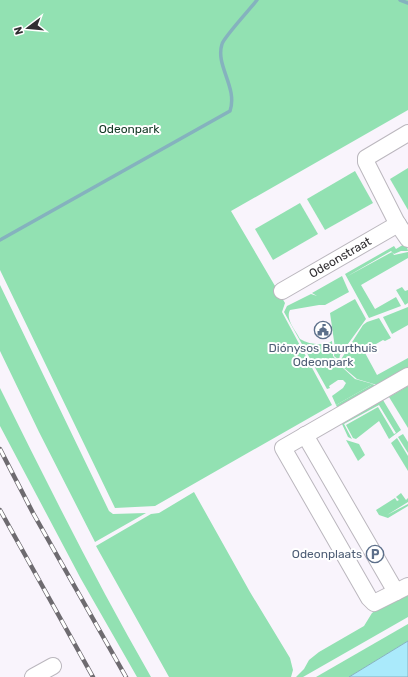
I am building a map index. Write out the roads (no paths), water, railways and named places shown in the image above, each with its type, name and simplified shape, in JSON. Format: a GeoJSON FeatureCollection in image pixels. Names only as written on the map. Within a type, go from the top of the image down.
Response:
{"type":"FeatureCollection","features":[{"type":"Feature","properties":{"kind":"street"},"geometry":{"type":"LineString","coordinates":[[408,133],[366,158],[370,171],[398,224],[408,239]]}},
{"type":"Feature","properties":{"kind":"street","name":"Odeonstraat"},"geometry":{"type":"LineString","coordinates":[[282,291],[398,224]]}},
{"type":"Feature","properties":{"kind":"street"},"geometry":{"type":"LineString","coordinates":[[305,435],[402,589],[374,603],[359,583],[283,448],[305,435],[408,376]]}},
{"type":"Feature","properties":{"kind":"street"},"geometry":{"type":"LineString","coordinates":[[33,677],[53,666]]}},
{"type":"Feature","properties":{"kind":"water"},"geometry":{"type":"Polygon","coordinates":[[[408,641],[408,677],[349,677],[408,641]]]}},
{"type":"Feature","properties":{"kind":"waterway"},"geometry":{"type":"LineString","coordinates":[[0,240],[230,111],[232,102],[229,85],[221,60],[222,44],[232,29],[257,0]]}},
{"type":"Feature","properties":{"kind":"waterway"},"geometry":{"type":"LineString","coordinates":[[400,0],[408,3]]}},
{"type":"Feature","properties":{"kind":"railway"},"geometry":{"type":"LineString","coordinates":[[0,449],[33,513],[126,677]]}},
{"type":"Feature","properties":{"kind":"railway"},"geometry":{"type":"LineString","coordinates":[[0,510],[93,677]]}},
{"type":"Feature","properties":{"kind":"place","name":"Diónysos Buurthuis Odeonpark"},"geometry":{"type":"Point","coordinates":[323,330]}},
{"type":"Feature","properties":{"kind":"place","name":"Odeonplaats"},"geometry":{"type":"Point","coordinates":[375,554]}},
{"type":"Feature","properties":{"kind":"park label","name":"Odeonpark"},"geometry":{"type":"Point","coordinates":[129,129]}}]}
